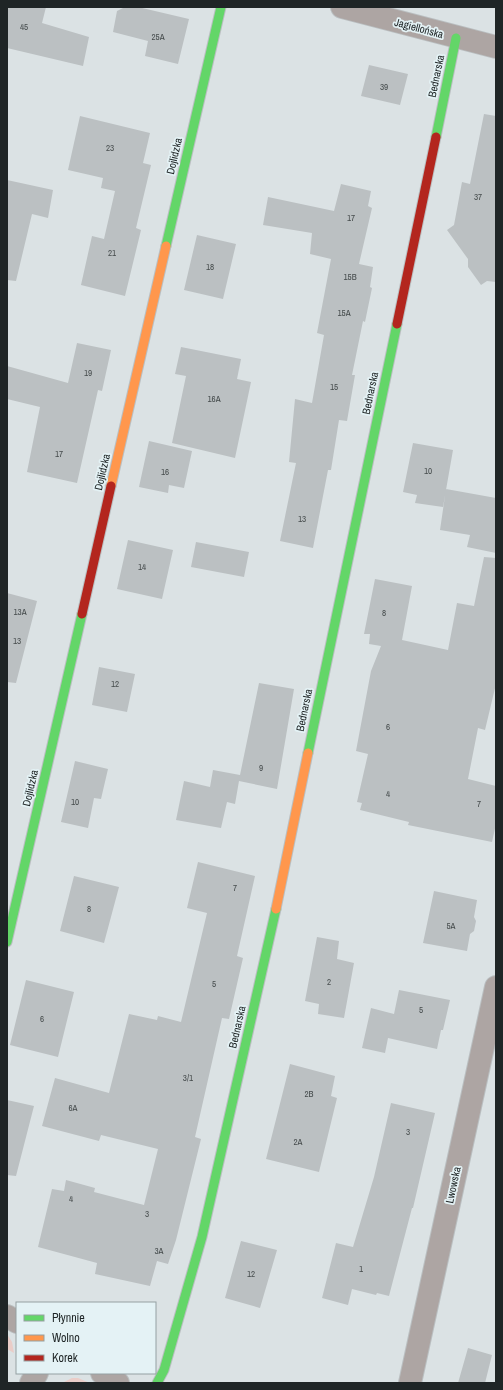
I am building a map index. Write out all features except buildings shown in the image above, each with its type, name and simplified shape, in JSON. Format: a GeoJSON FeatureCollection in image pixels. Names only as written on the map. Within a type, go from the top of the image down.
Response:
{"type":"FeatureCollection","features":[{"type":"Feature","properties":{"kind":"street","name":"Dojlidzka"},"geometry":{"type":"LineString","coordinates":[[7,942],[221,7]]}},
{"type":"Feature","properties":{"kind":"street","name":"Jagiellońska"},"geometry":{"type":"LineString","coordinates":[[342,7],[496,48]]}},
{"type":"Feature","properties":{"kind":"street","name":"Bednarska"},"geometry":{"type":"LineString","coordinates":[[157,1383],[164,1370],[202,1237],[273,920],[456,38]]}},
{"type":"Feature","properties":{"kind":"street","name":"Lwowska"},"geometry":{"type":"LineString","coordinates":[[410,1383],[496,987]]}},
{"type":"Feature","properties":{"kind":"street"},"geometry":{"type":"LineString","coordinates":[[7,1316],[16,1321]]}},
{"type":"Feature","properties":{"kind":"street"},"geometry":{"type":"LineString","coordinates":[[31,1383],[36,1374]]}},
{"type":"Feature","properties":{"kind":"street"},"geometry":{"type":"LineString","coordinates":[[104,1374],[118,1383]]}},
{"type":"Feature","properties":{"kind":"shaded area"},"geometry":{"type":"Polygon","coordinates":[[[7,1334],[12,1342],[14,1353],[7,1349],[7,1334]]]}},
{"type":"Feature","properties":{"kind":"shaded area"},"geometry":{"type":"Polygon","coordinates":[[[72,1378],[78,1378],[90,1383],[62,1383],[72,1378]]]}},
{"type":"Feature","properties":{"kind":"traffic: fast"},"geometry":{"type":"LineString","coordinates":[[166,246],[221,7]]}},
{"type":"Feature","properties":{"kind":"traffic: fast"},"geometry":{"type":"LineString","coordinates":[[436,137],[456,38]]}},
{"type":"Feature","properties":{"kind":"traffic: fast"},"geometry":{"type":"LineString","coordinates":[[308,753],[397,324]]}},
{"type":"Feature","properties":{"kind":"traffic: fast"},"geometry":{"type":"LineString","coordinates":[[7,942],[82,614]]}},
{"type":"Feature","properties":{"kind":"traffic: fast"},"geometry":{"type":"LineString","coordinates":[[157,1383],[164,1370],[202,1237],[276,909]]}},
{"type":"Feature","properties":{"kind":"traffic: slow"},"geometry":{"type":"LineString","coordinates":[[111,486],[166,246]]}},
{"type":"Feature","properties":{"kind":"traffic: slow"},"geometry":{"type":"LineString","coordinates":[[276,909],[308,753]]}},
{"type":"Feature","properties":{"kind":"traffic: jam"},"geometry":{"type":"LineString","coordinates":[[397,324],[436,137]]}},
{"type":"Feature","properties":{"kind":"traffic: jam"},"geometry":{"type":"LineString","coordinates":[[82,614],[111,486]]}}]}
